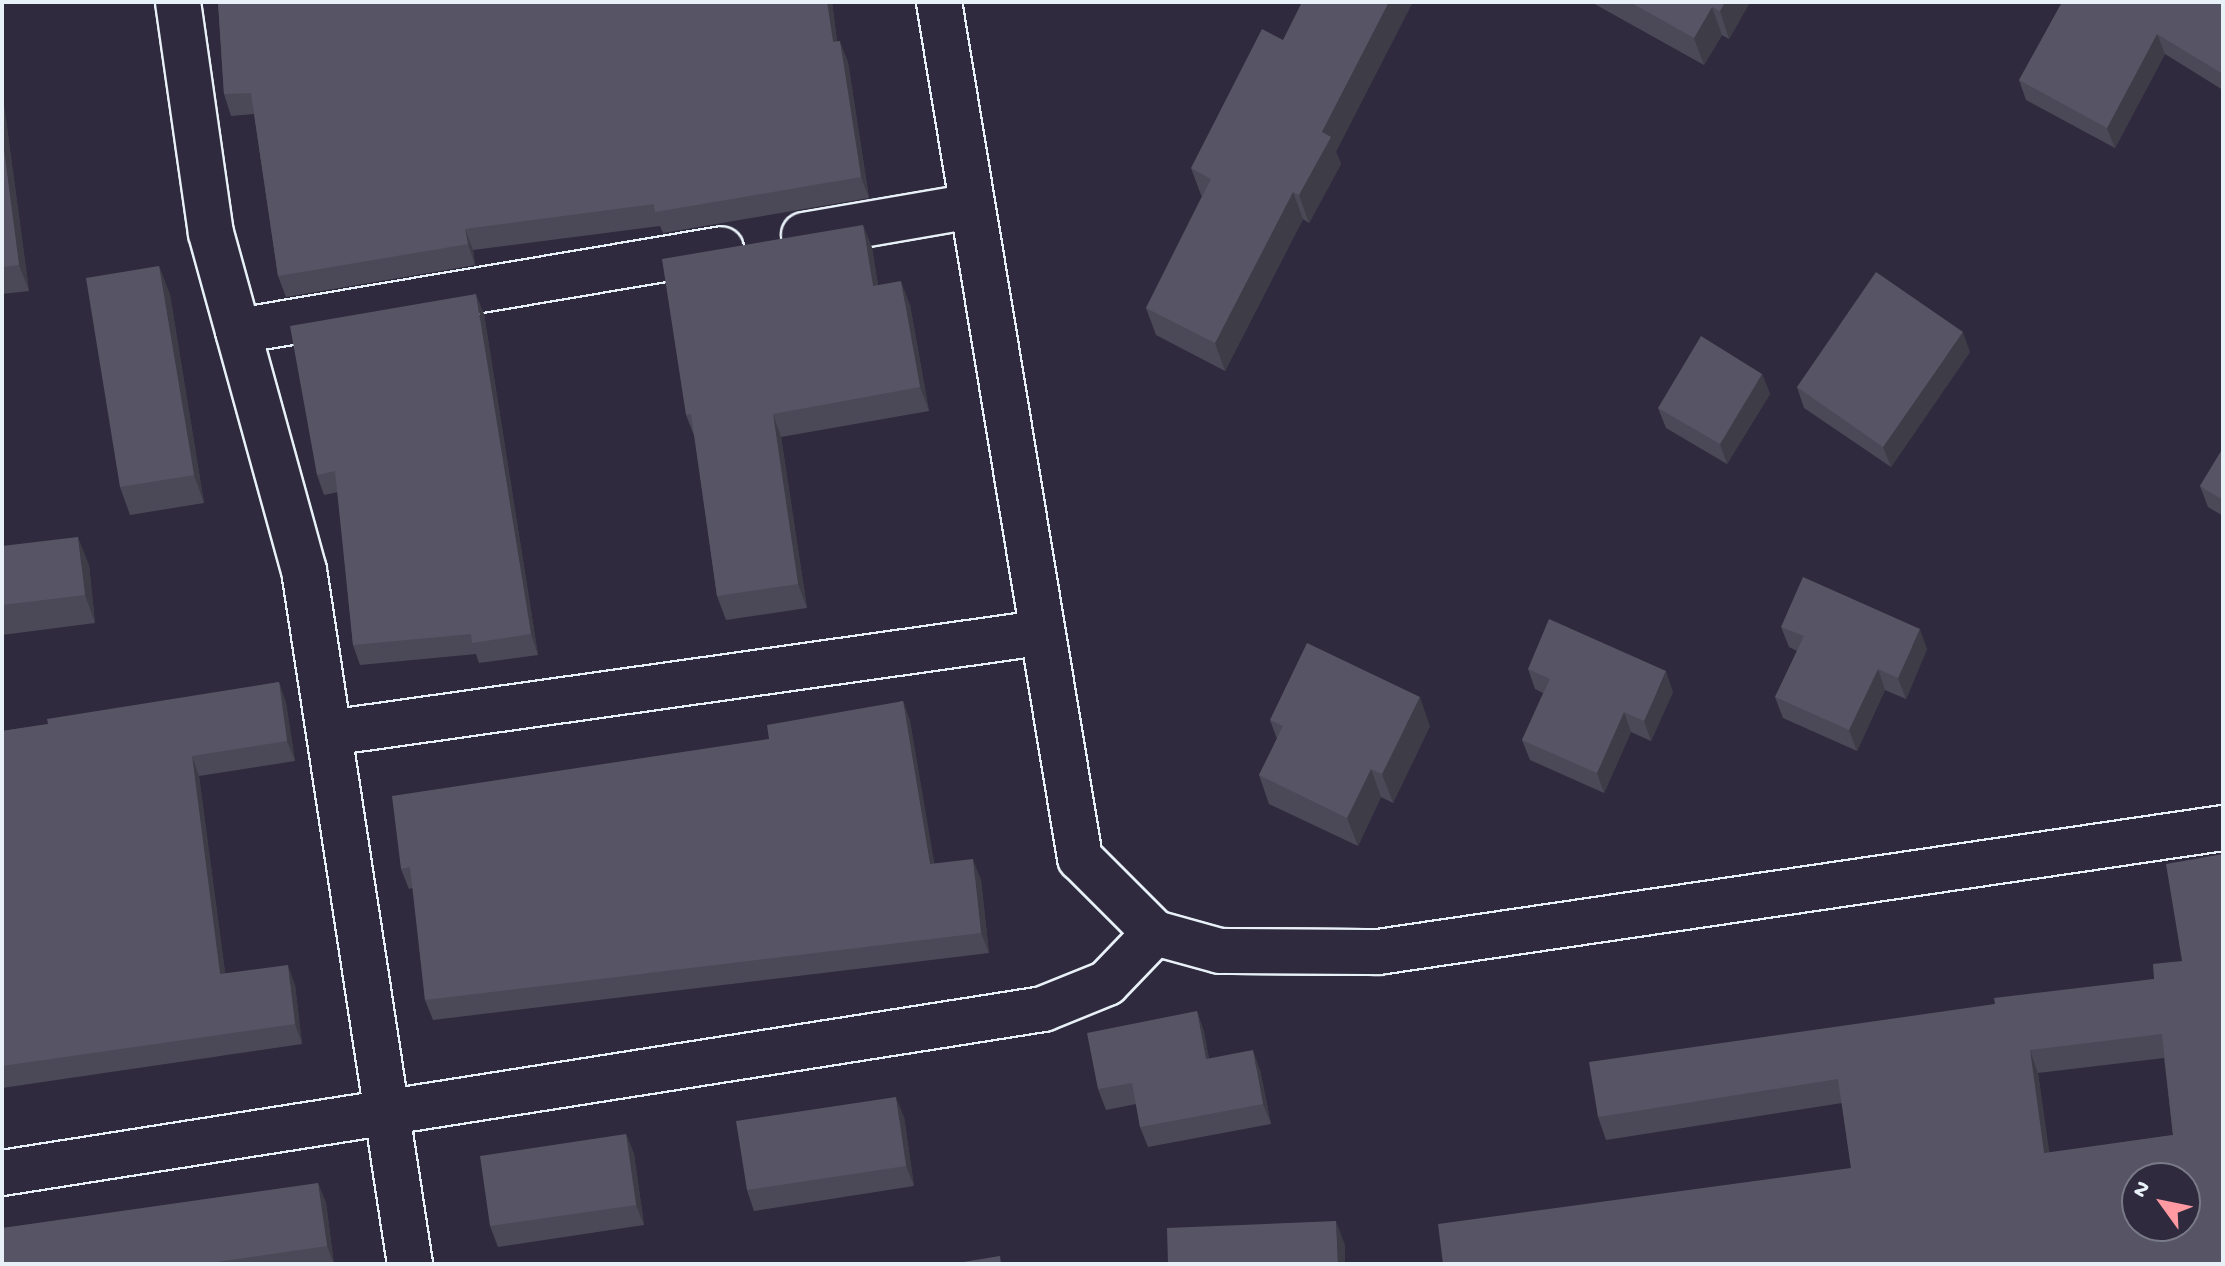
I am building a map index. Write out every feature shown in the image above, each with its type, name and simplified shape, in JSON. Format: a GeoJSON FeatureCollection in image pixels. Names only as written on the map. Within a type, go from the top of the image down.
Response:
{"type":"FeatureCollection","features":[{"type":"Feature","properties":{"kind":"street"},"geometry":{"type":"LineString","coordinates":[[178,2],[211,233],[304,570],[410,1264]]}},
{"type":"Feature","properties":{"kind":"street"},"geometry":{"type":"LineString","coordinates":[[939,2],[1040,633],[1080,858],[1155,933],[1220,951],[1378,952],[2223,828]]}},
{"type":"Feature","properties":{"kind":"street"},"geometry":{"type":"LineString","coordinates":[[238,331],[972,206]]}},
{"type":"Feature","properties":{"kind":"street"},"geometry":{"type":"LineString","coordinates":[[329,733],[1040,633]]}},
{"type":"Feature","properties":{"kind":"street"},"geometry":{"type":"LineString","coordinates":[[2,1173],[388,1115],[1043,1009],[1107,983],[1155,933]]}},
{"type":"Feature","properties":{"kind":"building"},"geometry":{"type":"Polygon","coordinates":[[[218,2],[827,2],[833,42],[840,41],[861,177],[655,212],[654,204],[465,229],[468,244],[278,276],[251,93],[224,94],[218,2]]]}},
{"type":"Feature","properties":{"kind":"building"},"geometry":{"type":"Polygon","coordinates":[[[1302,2],[1389,2],[1322,132],[1331,137],[1299,195],[1293,192],[1215,343],[1146,308],[1211,179],[1191,168],[1262,29],[1283,40],[1302,2]]]}},
{"type":"Feature","properties":{"kind":"building"},"geometry":{"type":"Polygon","coordinates":[[[1630,2],[1725,2],[1720,11],[1712,7],[1694,38],[1630,2]]]}},
{"type":"Feature","properties":{"kind":"building"},"geometry":{"type":"Polygon","coordinates":[[[2062,2],[2223,2],[2223,74],[2157,34],[2107,128],[2019,80],[2062,2]]]}},
{"type":"Feature","properties":{"kind":"building"},"geometry":{"type":"Polygon","coordinates":[[[2,135],[19,265],[2,267],[2,135]]]}},
{"type":"Feature","properties":{"kind":"building"},"geometry":{"type":"Polygon","coordinates":[[[863,225],[873,286],[901,281],[920,387],[773,414],[798,584],[717,596],[691,414],[686,415],[662,259],[863,225]]]}},
{"type":"Feature","properties":{"kind":"building"},"geometry":{"type":"Polygon","coordinates":[[[159,266],[194,475],[120,487],[86,278],[159,266]]]}},
{"type":"Feature","properties":{"kind":"building"},"geometry":{"type":"Polygon","coordinates":[[[1876,272],[1963,332],[1883,447],[1797,387],[1876,272]]]}},
{"type":"Feature","properties":{"kind":"building"},"geometry":{"type":"Polygon","coordinates":[[[476,294],[531,634],[472,643],[471,634],[353,645],[335,471],[317,475],[290,326],[476,294]]]}},
{"type":"Feature","properties":{"kind":"building"},"geometry":{"type":"Polygon","coordinates":[[[1701,336],[1762,374],[1720,444],[1658,408],[1701,336]]]}},
{"type":"Feature","properties":{"kind":"building"},"geometry":{"type":"Polygon","coordinates":[[[2223,448],[2223,500],[2200,486],[2223,448]]]}},
{"type":"Feature","properties":{"kind":"building"},"geometry":{"type":"Polygon","coordinates":[[[78,537],[85,595],[2,605],[2,546],[78,537]]]}},
{"type":"Feature","properties":{"kind":"building"},"geometry":{"type":"Polygon","coordinates":[[[1803,577],[1920,629],[1898,678],[1878,669],[1849,730],[1775,697],[1804,636],[1781,627],[1803,577]]]}},
{"type":"Feature","properties":{"kind":"building"},"geometry":{"type":"Polygon","coordinates":[[[1549,619],[1666,671],[1644,721],[1624,712],[1597,773],[1522,740],[1550,679],[1528,669],[1549,619]]]}},
{"type":"Feature","properties":{"kind":"building"},"geometry":{"type":"Polygon","coordinates":[[[1307,643],[1420,697],[1382,774],[1371,769],[1347,818],[1259,775],[1283,726],[1270,720],[1307,643]]]}},
{"type":"Feature","properties":{"kind":"building"},"geometry":{"type":"Polygon","coordinates":[[[279,682],[287,741],[192,756],[220,974],[288,965],[295,1024],[2,1066],[2,731],[48,724],[47,719],[279,682]]]}},
{"type":"Feature","properties":{"kind":"building"},"geometry":{"type":"Polygon","coordinates":[[[903,701],[930,864],[973,859],[981,933],[425,1000],[410,867],[401,869],[392,796],[769,739],[767,725],[903,701]]]}},
{"type":"Feature","properties":{"kind":"building"},"geometry":{"type":"Polygon","coordinates":[[[2223,854],[2223,1264],[1443,1264],[1438,1224],[1851,1168],[1838,1079],[1598,1117],[1589,1062],[1995,1004],[1994,998],[2154,979],[2153,964],[2182,961],[2166,864],[2223,854]],[[2162,1034],[2030,1050],[2044,1153],[2173,1135],[2162,1034]]]}},
{"type":"Feature","properties":{"kind":"building"},"geometry":{"type":"Polygon","coordinates":[[[1197,1011],[1206,1059],[1253,1050],[1263,1104],[1140,1127],[1132,1083],[1098,1089],[1087,1033],[1197,1011]]]}},
{"type":"Feature","properties":{"kind":"building"},"geometry":{"type":"Polygon","coordinates":[[[896,1097],[906,1166],[747,1190],[736,1121],[896,1097]]]}},
{"type":"Feature","properties":{"kind":"building"},"geometry":{"type":"Polygon","coordinates":[[[626,1134],[636,1205],[490,1226],[480,1156],[626,1134]]]}},
{"type":"Feature","properties":{"kind":"building"},"geometry":{"type":"Polygon","coordinates":[[[318,1183],[327,1246],[203,1264],[2,1264],[2,1228],[318,1183]]]}},
{"type":"Feature","properties":{"kind":"building"},"geometry":{"type":"Polygon","coordinates":[[[1336,1221],[1338,1264],[1168,1264],[1167,1228],[1336,1221]]]}},
{"type":"Feature","properties":{"kind":"building"},"geometry":{"type":"Polygon","coordinates":[[[1000,1256],[1001,1264],[951,1264],[1000,1256]]]}}]}
